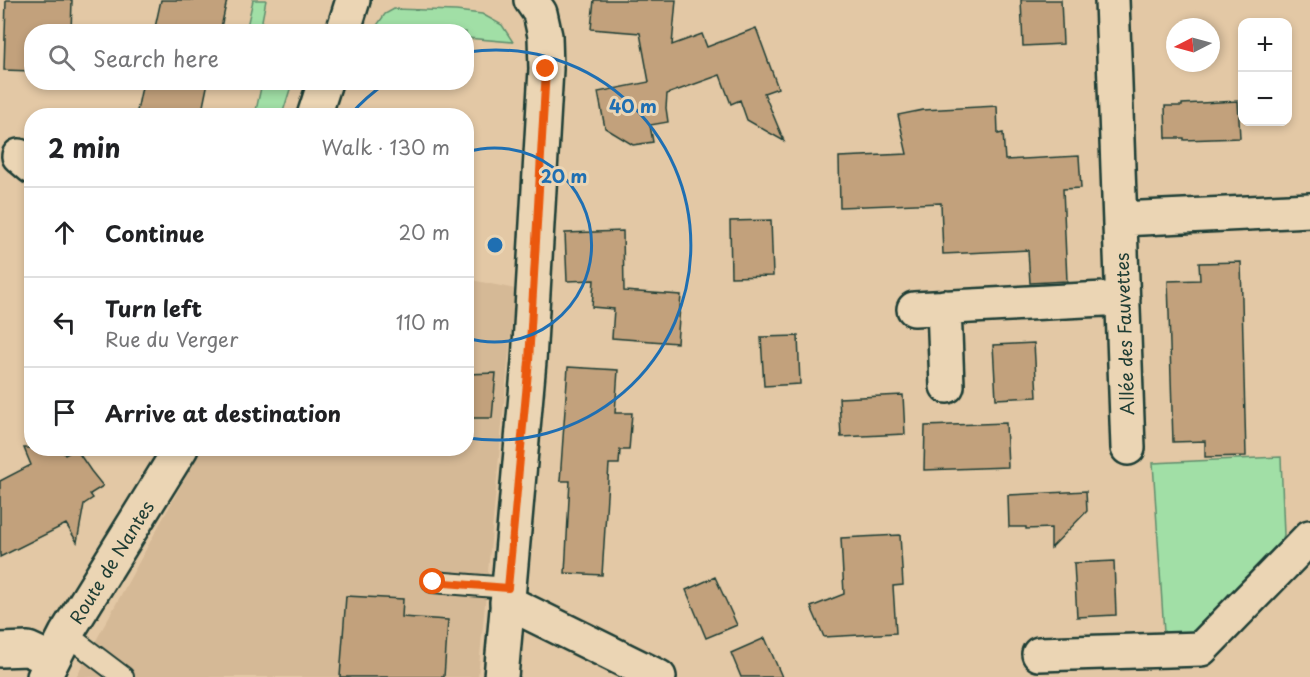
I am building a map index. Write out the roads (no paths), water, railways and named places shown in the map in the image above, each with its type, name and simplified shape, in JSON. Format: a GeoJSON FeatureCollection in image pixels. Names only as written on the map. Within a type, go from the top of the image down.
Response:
{"type":"FeatureCollection","features":[{"type":"Feature","properties":{"kind":"street"},"geometry":{"type":"LineString","coordinates":[[346,24],[353,0]]}},
{"type":"Feature","properties":{"kind":"street"},"geometry":{"type":"LineString","coordinates":[[501,677],[529,361],[546,69],[545,36],[540,13],[531,0]]}},
{"type":"Feature","properties":{"kind":"street","name":"Allée des Fauvettes"},"geometry":{"type":"LineString","coordinates":[[1112,0],[1128,448]]}},
{"type":"Feature","properties":{"kind":"street"},"geometry":{"type":"LineString","coordinates":[[317,108],[322,90]]}},
{"type":"Feature","properties":{"kind":"street"},"geometry":{"type":"LineString","coordinates":[[1121,219],[1310,210]]}},
{"type":"Feature","properties":{"kind":"street"},"geometry":{"type":"LineString","coordinates":[[947,386],[929,308],[1123,298]]}},
{"type":"Feature","properties":{"kind":"street","name":"Route de Nantes"},"geometry":{"type":"LineString","coordinates":[[54,657],[176,456]]}},
{"type":"Feature","properties":{"kind":"street"},"geometry":{"type":"LineString","coordinates":[[1039,654],[1201,649],[1310,537]]}},
{"type":"Feature","properties":{"kind":"street"},"geometry":{"type":"LineString","coordinates":[[508,595],[659,677]]}},
{"type":"Feature","properties":{"kind":"street"},"geometry":{"type":"LineString","coordinates":[[0,650],[28,649],[54,657]]}},
{"type":"Feature","properties":{"kind":"lane"},"geometry":{"type":"LineString","coordinates":[[433,582],[508,595]]}},
{"type":"Feature","properties":{"kind":"lane"},"geometry":{"type":"LineString","coordinates":[[54,657],[123,677]]}}]}
